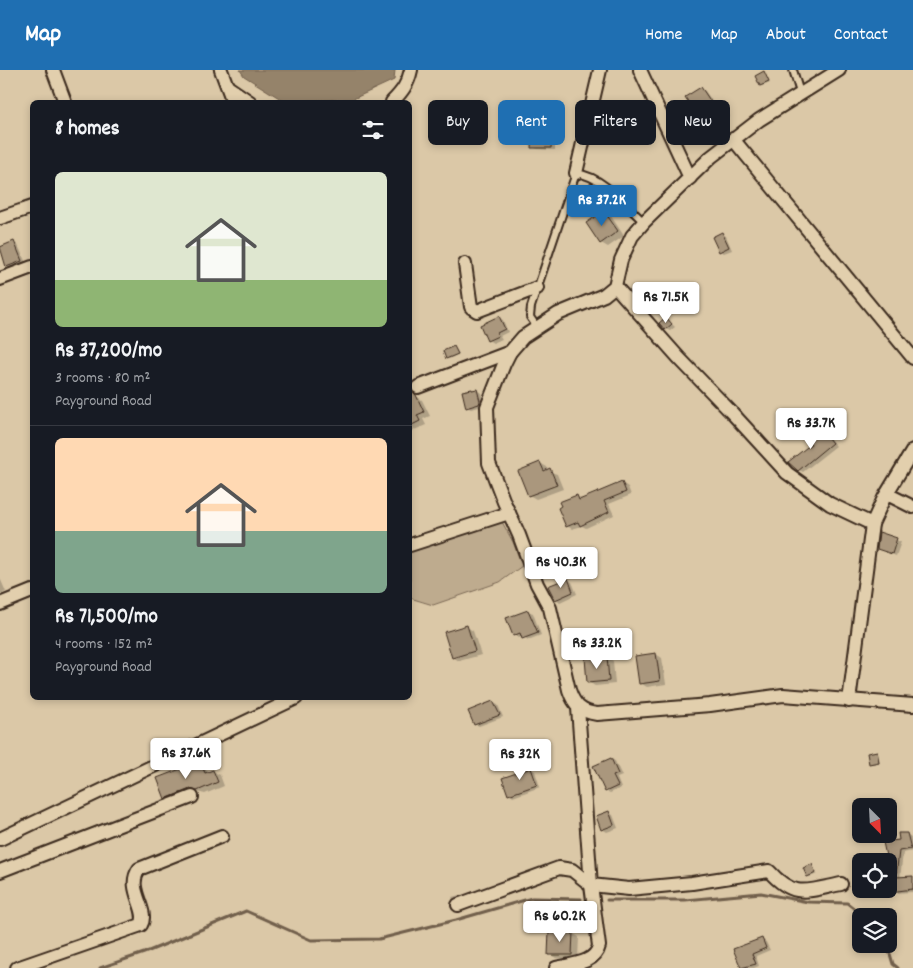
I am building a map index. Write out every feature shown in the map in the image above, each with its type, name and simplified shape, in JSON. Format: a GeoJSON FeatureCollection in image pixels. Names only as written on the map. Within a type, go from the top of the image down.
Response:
{"type":"FeatureCollection","features":[{"type":"Feature","properties":{"kind":"street"},"geometry":{"type":"LineString","coordinates":[[54,70],[64,100]]}},
{"type":"Feature","properties":{"kind":"street"},"geometry":{"type":"LineString","coordinates":[[221,70],[232,100]]}},
{"type":"Feature","properties":{"kind":"street"},"geometry":{"type":"LineString","coordinates":[[394,100],[402,92],[411,70]]}},
{"type":"Feature","properties":{"kind":"street"},"geometry":{"type":"LineString","coordinates":[[576,173],[600,70]]}},
{"type":"Feature","properties":{"kind":"street"},"geometry":{"type":"LineString","coordinates":[[640,70],[690,178]]}},
{"type":"Feature","properties":{"kind":"street"},"geometry":{"type":"LineString","coordinates":[[838,70],[800,93],[711,156],[632,236],[621,260],[615,286],[604,295],[558,314],[523,337],[510,352],[487,407],[489,463],[537,584],[550,608],[569,690],[572,700],[578,708],[588,713],[597,714],[710,705],[783,695],[913,705]]}},
{"type":"Feature","properties":{"kind":"street"},"geometry":{"type":"LineString","coordinates":[[228,86],[247,100]]}},
{"type":"Feature","properties":{"kind":"street"},"geometry":{"type":"LineString","coordinates":[[733,139],[913,358]]}},
{"type":"Feature","properties":{"kind":"street"},"geometry":{"type":"LineString","coordinates":[[0,218],[30,207]]}},
{"type":"Feature","properties":{"kind":"street"},"geometry":{"type":"LineString","coordinates":[[465,264],[471,307],[477,311],[537,288]]}},
{"type":"Feature","properties":{"kind":"street"},"geometry":{"type":"LineString","coordinates":[[0,279],[30,268]]}},
{"type":"Feature","properties":{"kind":"street"},"geometry":{"type":"LineString","coordinates":[[615,286],[679,358],[734,414],[787,473],[830,504],[872,524]]}},
{"type":"Feature","properties":{"kind":"street"},"geometry":{"type":"LineString","coordinates":[[418,387],[510,352]]}},
{"type":"Feature","properties":{"kind":"street"},"geometry":{"type":"LineString","coordinates":[[849,701],[872,524],[913,450]]}},
{"type":"Feature","properties":{"kind":"street"},"geometry":{"type":"LineString","coordinates":[[887,494],[913,507]]}},
{"type":"Feature","properties":{"kind":"street"},"geometry":{"type":"LineString","coordinates":[[412,543],[509,513]]}},
{"type":"Feature","properties":{"kind":"street"},"geometry":{"type":"LineString","coordinates":[[0,604],[30,592]]}},
{"type":"Feature","properties":{"kind":"street"},"geometry":{"type":"LineString","coordinates":[[0,839],[292,700]]}},
{"type":"Feature","properties":{"kind":"street"},"geometry":{"type":"LineString","coordinates":[[556,968],[589,960],[598,953],[599,946],[591,885],[578,708]]}},
{"type":"Feature","properties":{"kind":"street"},"geometry":{"type":"LineString","coordinates":[[0,871],[192,797]]}},
{"type":"Feature","properties":{"kind":"street"},"geometry":{"type":"LineString","coordinates":[[17,968],[141,925],[143,915],[134,883],[139,869],[222,836]]}},
{"type":"Feature","properties":{"kind":"street"},"geometry":{"type":"LineString","coordinates":[[458,905],[559,868],[572,870],[591,885],[630,889],[692,883],[768,871],[781,884],[795,890],[815,889],[841,884]]}},
{"type":"Feature","properties":{"kind":"lane"},"geometry":{"type":"LineString","coordinates":[[793,70],[800,93]]}},
{"type":"Feature","properties":{"kind":"lane"},"geometry":{"type":"LineString","coordinates":[[538,327],[530,316],[531,307],[576,173],[584,174],[600,182],[644,222]]}},
{"type":"Feature","properties":{"kind":"shaded area"},"geometry":{"type":"Polygon","coordinates":[[[240,70],[395,70],[394,80],[353,99],[282,100],[244,76],[240,70]]]}},
{"type":"Feature","properties":{"kind":"shaded area"},"geometry":{"type":"Polygon","coordinates":[[[501,520],[513,542],[522,566],[500,582],[433,605],[412,599],[412,542],[419,534],[441,533],[501,520]]]}},
{"type":"Feature","properties":{"kind":"building"},"geometry":{"type":"Polygon","coordinates":[[[764,71],[769,82],[760,86],[755,76],[764,71]]]}},
{"type":"Feature","properties":{"kind":"building"},"geometry":{"type":"Polygon","coordinates":[[[701,87],[710,100],[687,100],[685,97],[701,87]]]}},
{"type":"Feature","properties":{"kind":"building"},"geometry":{"type":"Polygon","coordinates":[[[531,145],[551,145],[551,148],[531,148],[531,145]]]}},
{"type":"Feature","properties":{"kind":"building"},"geometry":{"type":"Polygon","coordinates":[[[604,211],[618,231],[600,244],[586,223],[604,211]]]}},
{"type":"Feature","properties":{"kind":"building"},"geometry":{"type":"Polygon","coordinates":[[[722,232],[729,247],[719,252],[712,237],[722,232]]]}},
{"type":"Feature","properties":{"kind":"building"},"geometry":{"type":"Polygon","coordinates":[[[14,241],[22,261],[6,267],[0,247],[14,241]]]}},
{"type":"Feature","properties":{"kind":"building"},"geometry":{"type":"Polygon","coordinates":[[[499,316],[505,329],[497,333],[498,336],[487,341],[480,325],[499,316]]]}},
{"type":"Feature","properties":{"kind":"building"},"geometry":{"type":"Polygon","coordinates":[[[666,317],[672,324],[665,330],[659,323],[666,317]]]}},
{"type":"Feature","properties":{"kind":"building"},"geometry":{"type":"Polygon","coordinates":[[[454,346],[458,354],[446,359],[443,351],[454,346]]]}},
{"type":"Feature","properties":{"kind":"building"},"geometry":{"type":"Polygon","coordinates":[[[477,389],[480,401],[479,404],[466,408],[462,391],[477,389]]]}},
{"type":"Feature","properties":{"kind":"building"},"geometry":{"type":"Polygon","coordinates":[[[412,391],[424,412],[417,415],[420,421],[412,425],[412,391]]]}},
{"type":"Feature","properties":{"kind":"building"},"geometry":{"type":"Polygon","coordinates":[[[820,428],[832,443],[798,471],[788,462],[811,444],[807,439],[820,428]]]}},
{"type":"Feature","properties":{"kind":"building"},"geometry":{"type":"Polygon","coordinates":[[[540,462],[544,471],[550,468],[557,485],[528,496],[518,471],[540,462]]]}},
{"type":"Feature","properties":{"kind":"building"},"geometry":{"type":"Polygon","coordinates":[[[622,482],[626,492],[604,501],[609,512],[580,526],[578,522],[566,527],[558,508],[561,506],[559,502],[577,495],[579,500],[622,482]]]}},
{"type":"Feature","properties":{"kind":"building"},"geometry":{"type":"Polygon","coordinates":[[[879,532],[897,538],[892,554],[877,549],[879,532]]]}},
{"type":"Feature","properties":{"kind":"building"},"geometry":{"type":"Polygon","coordinates":[[[568,578],[573,592],[555,600],[548,586],[568,578]]]}},
{"type":"Feature","properties":{"kind":"building"},"geometry":{"type":"Polygon","coordinates":[[[528,610],[538,633],[522,639],[520,633],[513,636],[506,618],[528,610]]]}},
{"type":"Feature","properties":{"kind":"building"},"geometry":{"type":"Polygon","coordinates":[[[467,625],[475,651],[452,658],[444,632],[467,625]]]}},
{"type":"Feature","properties":{"kind":"building"},"geometry":{"type":"Polygon","coordinates":[[[656,653],[660,681],[639,684],[635,656],[656,653]]]}},
{"type":"Feature","properties":{"kind":"building"},"geometry":{"type":"Polygon","coordinates":[[[607,656],[609,681],[587,683],[585,658],[607,656]]]}},
{"type":"Feature","properties":{"kind":"building"},"geometry":{"type":"Polygon","coordinates":[[[493,701],[500,715],[474,725],[468,711],[493,701]]]}},
{"type":"Feature","properties":{"kind":"building"},"geometry":{"type":"Polygon","coordinates":[[[877,751],[879,762],[869,764],[867,753],[877,751]]]}},
{"type":"Feature","properties":{"kind":"building"},"geometry":{"type":"Polygon","coordinates":[[[611,758],[618,774],[613,776],[618,786],[605,792],[593,766],[611,758]]]}},
{"type":"Feature","properties":{"kind":"building"},"geometry":{"type":"Polygon","coordinates":[[[191,761],[194,769],[202,766],[205,773],[213,770],[218,782],[197,791],[190,789],[165,799],[157,778],[183,768],[182,765],[191,761]]]}},
{"type":"Feature","properties":{"kind":"building"},"geometry":{"type":"Polygon","coordinates":[[[531,768],[537,785],[508,795],[502,778],[531,768]]]}},
{"type":"Feature","properties":{"kind":"building"},"geometry":{"type":"Polygon","coordinates":[[[609,811],[614,825],[601,830],[596,816],[609,811]]]}},
{"type":"Feature","properties":{"kind":"building"},"geometry":{"type":"Polygon","coordinates":[[[898,833],[907,833],[911,849],[899,851],[897,868],[897,853],[885,853],[883,843],[897,843],[899,840],[898,833]]]}},
{"type":"Feature","properties":{"kind":"building"},"geometry":{"type":"Polygon","coordinates":[[[812,864],[816,873],[807,877],[803,868],[812,864]]]}},
{"type":"Feature","properties":{"kind":"building"},"geometry":{"type":"Polygon","coordinates":[[[913,876],[913,889],[897,891],[897,877],[913,876]]]}},
{"type":"Feature","properties":{"kind":"building"},"geometry":{"type":"Polygon","coordinates":[[[549,931],[573,932],[572,955],[548,955],[549,931]]]}},
{"type":"Feature","properties":{"kind":"building"},"geometry":{"type":"Polygon","coordinates":[[[762,938],[766,948],[752,954],[756,964],[741,968],[733,949],[762,938]]]}},
{"type":"Feature","properties":{"kind":"waterway"},"geometry":{"type":"LineString","coordinates":[[607,900],[685,900],[761,893],[808,902],[847,903],[854,908]]}},
{"type":"Feature","properties":{"kind":"waterway"},"geometry":{"type":"LineString","coordinates":[[100,968],[144,953],[246,911],[311,940],[379,939],[456,920],[532,898],[581,899]]}},
{"type":"Feature","properties":{"kind":"waterway"},"geometry":{"type":"LineString","coordinates":[[890,953],[893,964],[898,968]]}}]}
